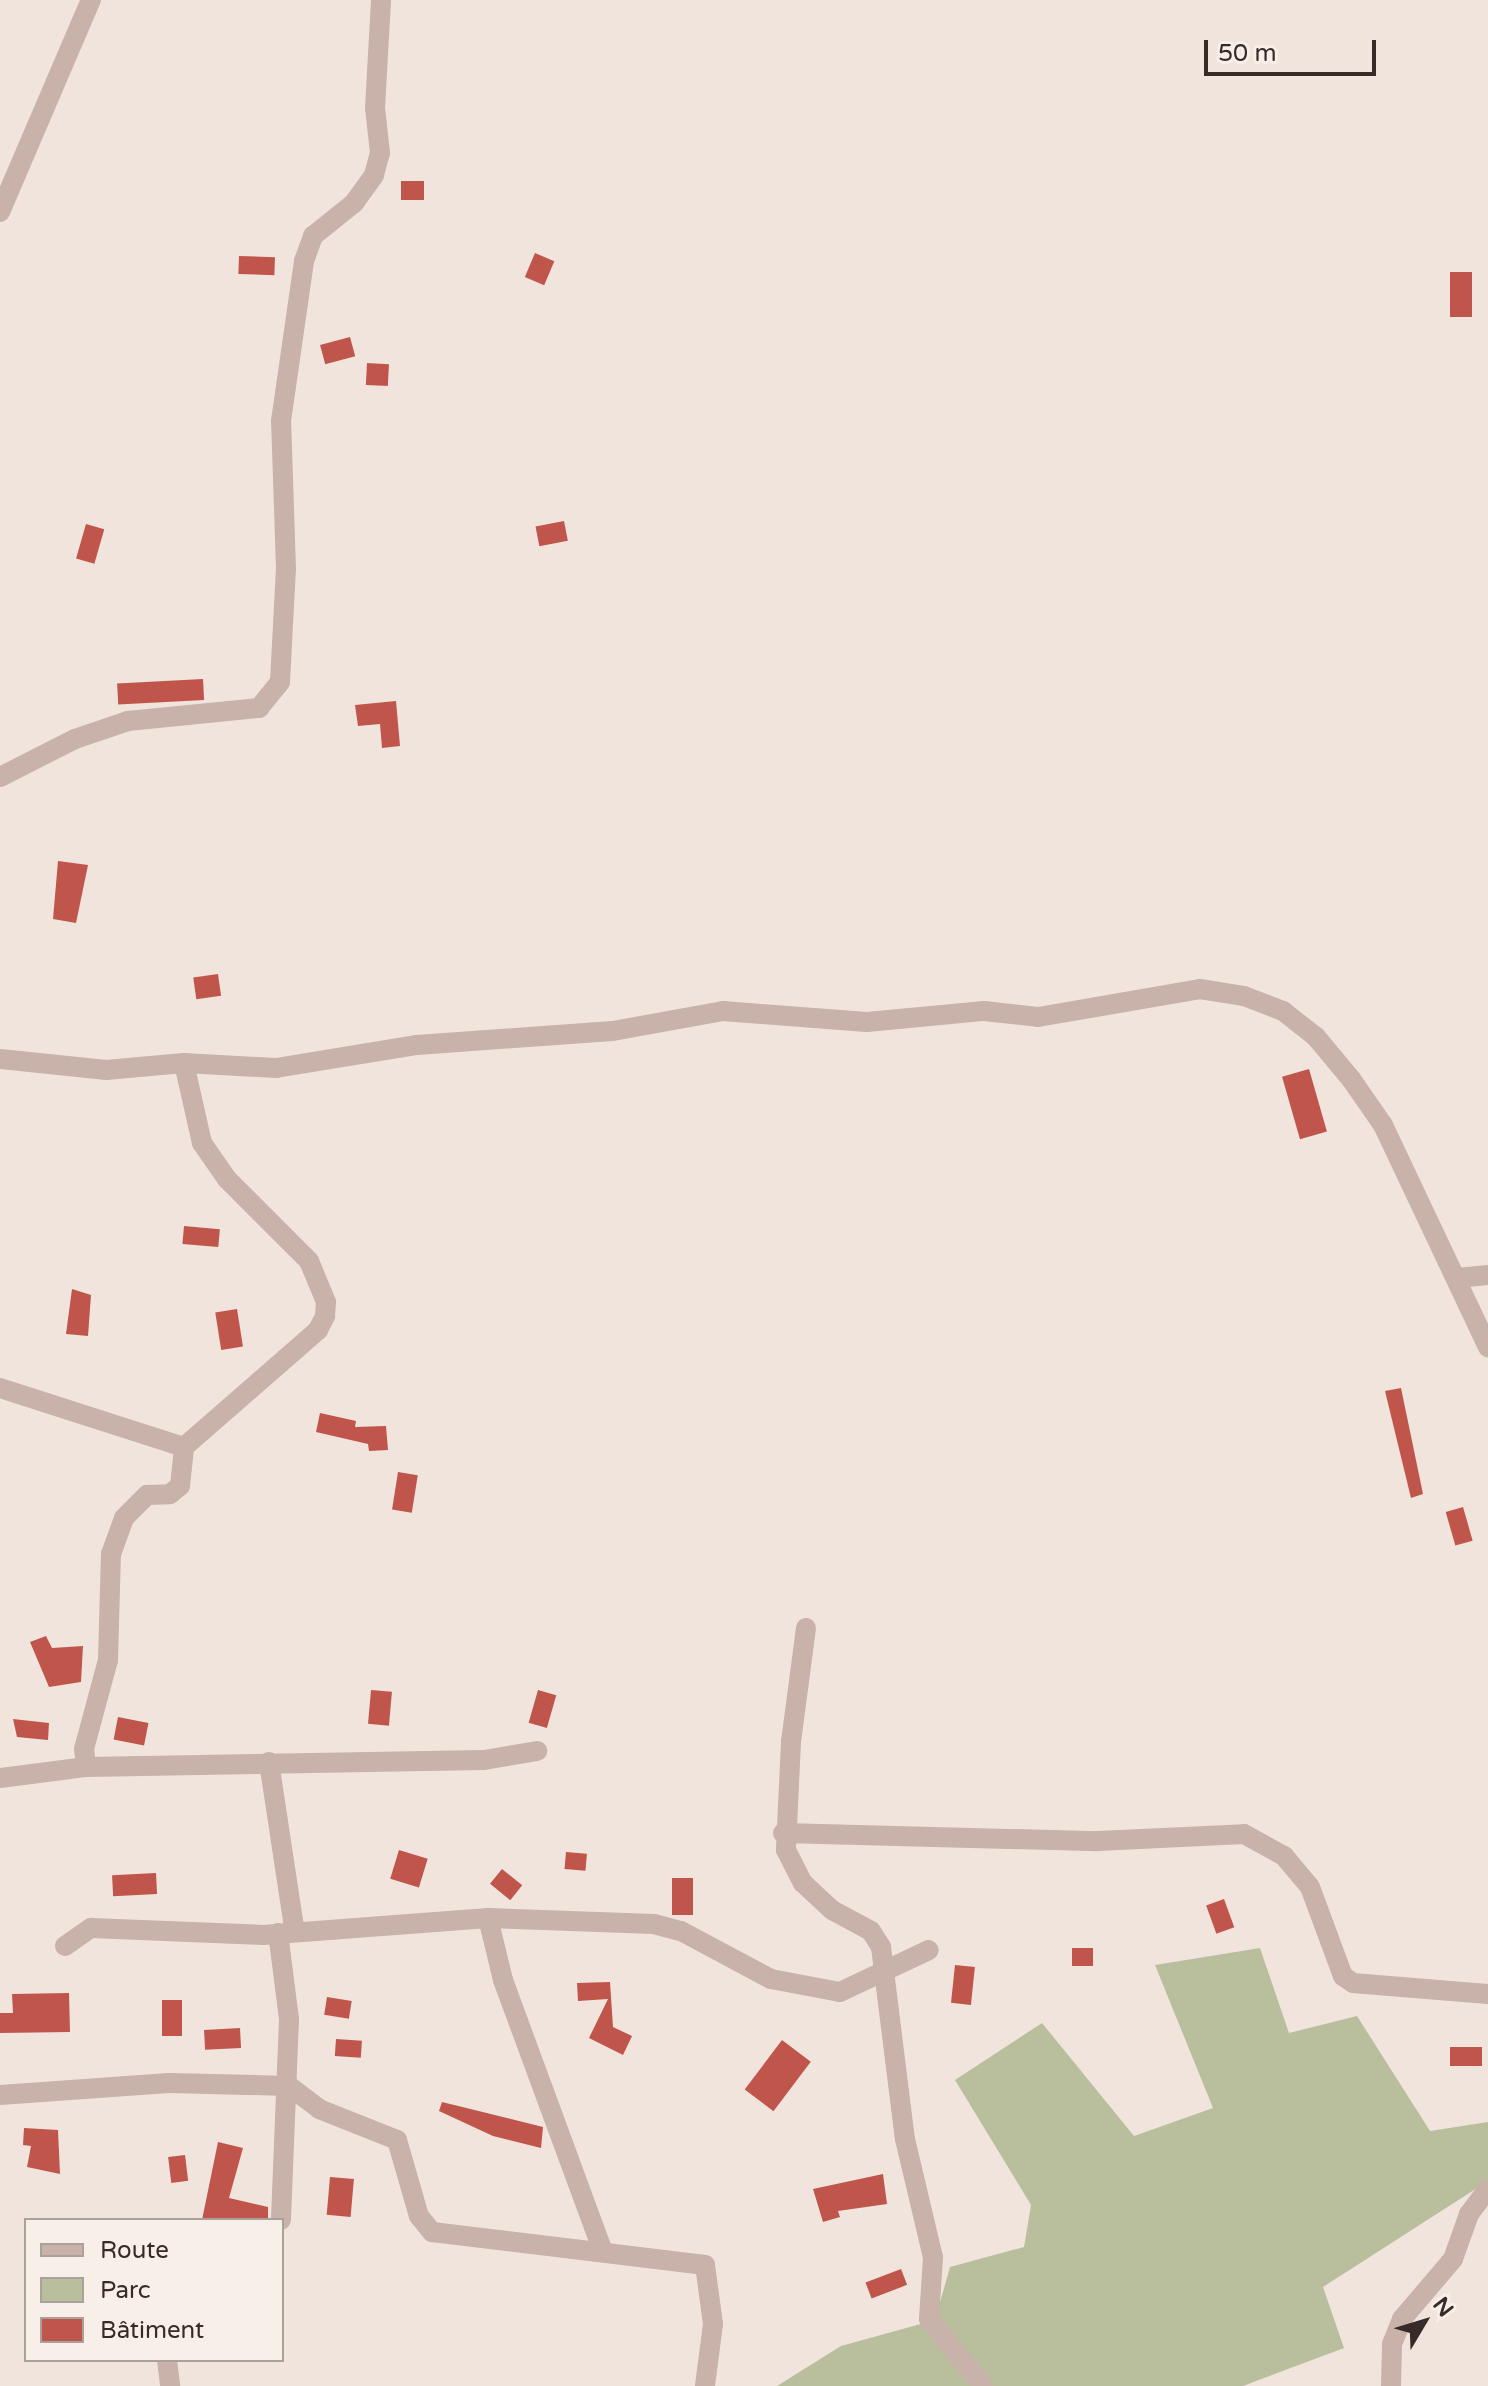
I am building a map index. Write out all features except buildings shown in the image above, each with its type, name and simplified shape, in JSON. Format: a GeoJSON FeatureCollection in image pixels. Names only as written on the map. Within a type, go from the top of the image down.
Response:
{"type":"FeatureCollection","features":[{"type":"Feature","properties":{"kind":"street"},"geometry":{"type":"LineString","coordinates":[[0,212],[91,0]]}},
{"type":"Feature","properties":{"kind":"street"},"geometry":{"type":"LineString","coordinates":[[0,777],[75,739],[128,721],[259,708],[280,682],[286,569],[281,421],[304,261],[313,236],[354,203],[374,175],[380,153],[375,108],[381,0]]}},
{"type":"Feature","properties":{"kind":"street"},"geometry":{"type":"LineString","coordinates":[[0,1059],[106,1070],[184,1063],[276,1068],[417,1045],[613,1031],[723,1011],[867,1022],[984,1011],[1038,1017],[1200,989],[1283,1011],[1316,1037],[1383,1125],[1488,1347]]}},
{"type":"Feature","properties":{"kind":"street"},"geometry":{"type":"LineString","coordinates":[[86,1767],[84,1749],[108,1660],[116,1533],[147,1495],[170,1494],[180,1486],[184,1447],[318,1330],[326,1302],[309,1261],[208,1153],[184,1063]]}},
{"type":"Feature","properties":{"kind":"street"},"geometry":{"type":"LineString","coordinates":[[1458,1278],[1488,1275]]}},
{"type":"Feature","properties":{"kind":"street"},"geometry":{"type":"LineString","coordinates":[[0,1388],[184,1447]]}},
{"type":"Feature","properties":{"kind":"street"},"geometry":{"type":"LineString","coordinates":[[806,1628],[783,1833],[803,1883],[832,1910],[871,1931],[886,1973],[905,2139],[933,2257],[929,2319],[983,2386]]}},
{"type":"Feature","properties":{"kind":"street"},"geometry":{"type":"LineString","coordinates":[[0,1778],[86,1767],[484,1760],[537,1751]]}},
{"type":"Feature","properties":{"kind":"street"},"geometry":{"type":"LineString","coordinates":[[269,1762],[286,1930],[289,2086],[281,2218]]}},
{"type":"Feature","properties":{"kind":"street"},"geometry":{"type":"LineString","coordinates":[[783,1833],[1098,1841],[1244,1834],[1284,1856],[1310,1887],[1343,1976],[1353,1983],[1488,1994]]}},
{"type":"Feature","properties":{"kind":"street"},"geometry":{"type":"LineString","coordinates":[[488,1918],[503,1980],[603,2252]]}},
{"type":"Feature","properties":{"kind":"street"},"geometry":{"type":"LineString","coordinates":[[65,1946],[91,1928],[286,1930],[488,1918],[654,1924],[681,1931],[771,1979],[821,1991],[855,1988],[929,1950]]}},
{"type":"Feature","properties":{"kind":"street"},"geometry":{"type":"LineString","coordinates":[[0,2095],[169,2083],[289,2086],[319,2109],[397,2140],[419,2216],[432,2232],[490,2243],[603,2252],[705,2265],[713,2324],[705,2386]]}},
{"type":"Feature","properties":{"kind":"street"},"geometry":{"type":"LineString","coordinates":[[1391,2386],[1392,2344],[1402,2319],[1453,2259],[1469,2214],[1488,2189]]}},
{"type":"Feature","properties":{"kind":"street"},"geometry":{"type":"LineString","coordinates":[[167,2362],[170,2386]]}},
{"type":"Feature","properties":{"kind":"green space"},"geometry":{"type":"Polygon","coordinates":[[[1260,1948],[1289,2033],[1357,2016],[1430,2131],[1488,2122],[1488,2181],[1323,2287],[1344,2348],[1243,2386],[777,2386],[841,2346],[935,2320],[950,2267],[1024,2247],[1031,2205],[955,2080],[1042,2023],[1134,2136],[1213,2108],[1155,1965],[1260,1948]]]}}]}
